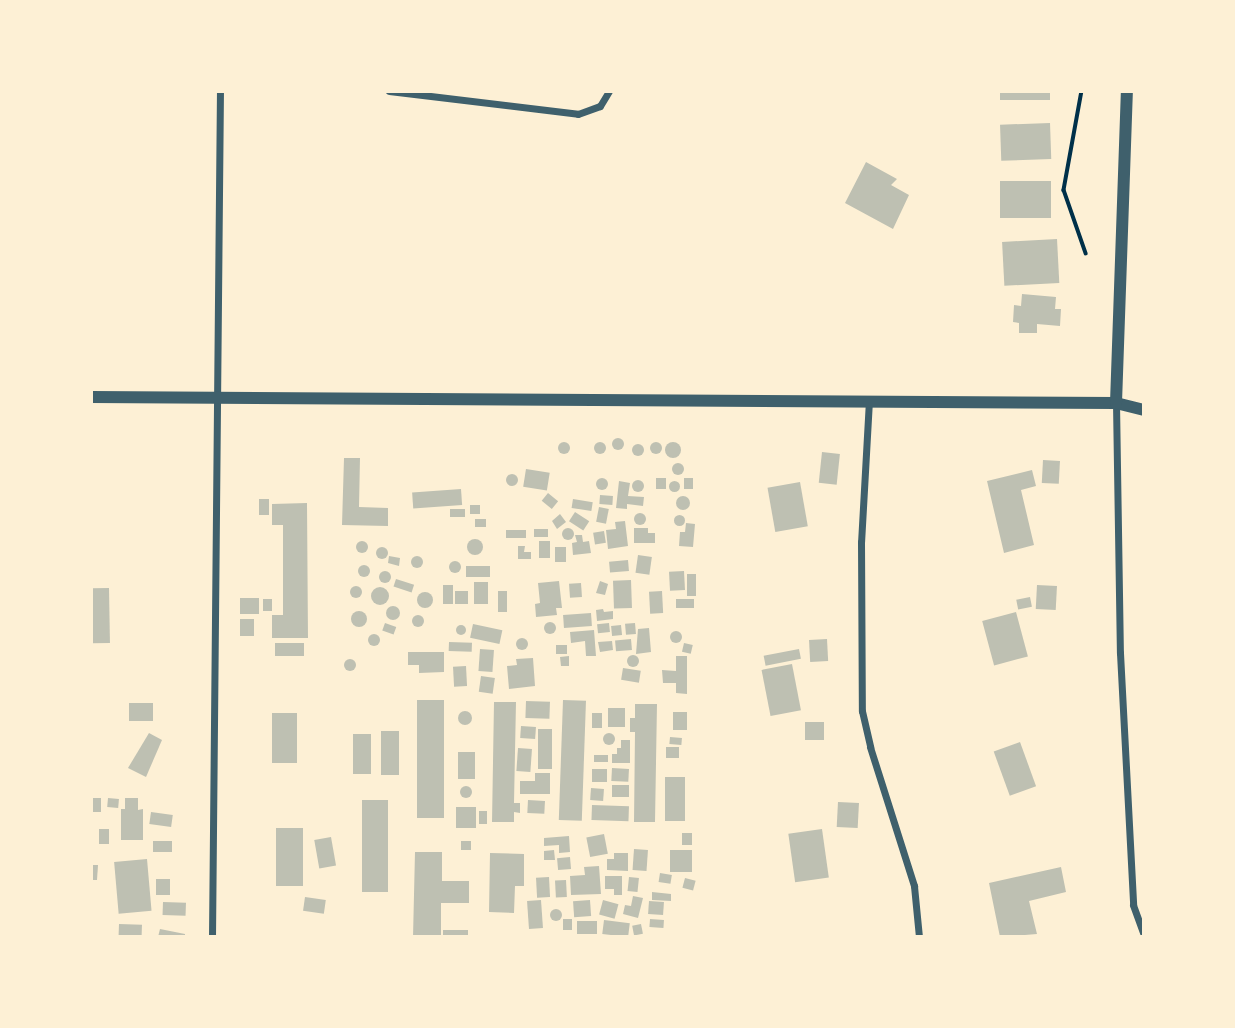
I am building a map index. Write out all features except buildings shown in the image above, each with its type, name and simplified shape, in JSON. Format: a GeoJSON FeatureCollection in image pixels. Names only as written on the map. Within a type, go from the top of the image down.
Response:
{"type":"FeatureCollection","features":[{"type":"Feature","properties":{"kind":"street"},"geometry":{"type":"LineString","coordinates":[[212,937],[219,91]]}},
{"type":"Feature","properties":{"kind":"street"},"geometry":{"type":"LineString","coordinates":[[389,91],[579,114],[600,106],[609,91]]}},
{"type":"Feature","properties":{"kind":"street"},"geometry":{"type":"LineString","coordinates":[[1127,91],[1116,403],[1120,653],[1132,892],[1136,915],[1144,936]]}},
{"type":"Feature","properties":{"kind":"street"},"geometry":{"type":"LineString","coordinates":[[91,397],[1116,403],[1144,410]]}},
{"type":"Feature","properties":{"kind":"street"},"geometry":{"type":"LineString","coordinates":[[869,400],[861,542],[862,711],[870,747],[914,886],[919,937]]}},
{"type":"Feature","properties":{"kind":"path"},"geometry":{"type":"LineString","coordinates":[[1082,91],[1064,190],[1086,253]]}}]}
